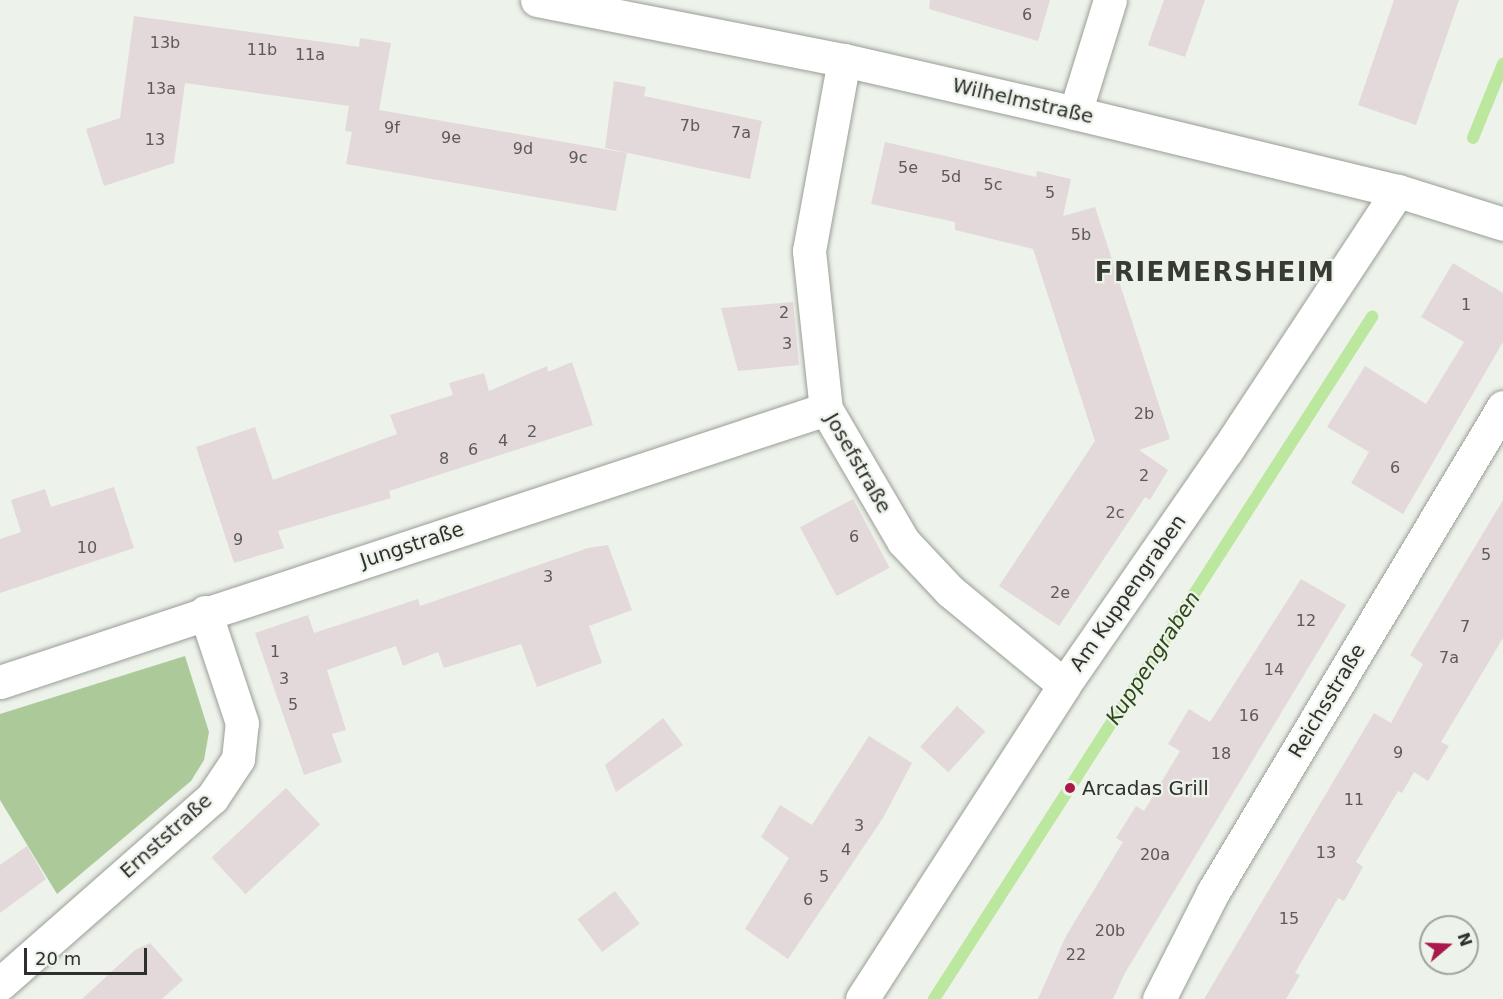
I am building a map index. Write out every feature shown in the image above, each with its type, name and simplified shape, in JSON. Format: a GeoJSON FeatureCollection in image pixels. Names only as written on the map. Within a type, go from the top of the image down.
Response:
{"type":"FeatureCollection","features":[{"type":"Feature","properties":{"kind":"street","name":"Wilhelmstraße"},"geometry":{"type":"LineString","coordinates":[[537,0],[844,60],[1075,113],[1398,191],[1503,224]]}},
{"type":"Feature","properties":{"kind":"street"},"geometry":{"type":"LineString","coordinates":[[1075,113],[1110,0]]}},
{"type":"Feature","properties":{"kind":"street","name":"Josefstraße"},"geometry":{"type":"LineString","coordinates":[[844,60],[809,251],[825,409],[903,541],[950,591],[1064,685]]}},
{"type":"Feature","properties":{"kind":"street","name":"Am Kuppengraben"},"geometry":{"type":"LineString","coordinates":[[862,999],[1064,685],[1227,450],[1398,191]]}},
{"type":"Feature","properties":{"kind":"street","name":"Reichsstraße"},"geometry":{"type":"LineString","coordinates":[[1159,999],[1214,892],[1503,407]]}},
{"type":"Feature","properties":{"kind":"street","name":"Jungstraße"},"geometry":{"type":"LineString","coordinates":[[0,682],[205,612],[825,409]]}},
{"type":"Feature","properties":{"kind":"street","name":"Ernststraße"},"geometry":{"type":"LineString","coordinates":[[0,984],[212,798],[238,759],[242,723],[205,612]]}},
{"type":"Feature","properties":{"kind":"green space"},"geometry":{"type":"Polygon","coordinates":[[[185,656],[209,732],[204,760],[191,781],[57,894],[0,800],[0,714],[185,656]]]}},
{"type":"Feature","properties":{"kind":"building"},"geometry":{"type":"Polygon","coordinates":[[[930,0],[1050,0],[1038,41],[929,9],[930,0]]]}},
{"type":"Feature","properties":{"kind":"building"},"geometry":{"type":"Polygon","coordinates":[[[1164,0],[1205,0],[1185,57],[1148,45],[1164,0]]]}},
{"type":"Feature","properties":{"kind":"building"},"geometry":{"type":"Polygon","coordinates":[[[1394,0],[1459,0],[1416,125],[1358,105],[1394,0]]]}},
{"type":"Feature","properties":{"kind":"building"},"geometry":{"type":"Polygon","coordinates":[[[134,16],[359,47],[360,38],[391,43],[379,110],[627,153],[616,211],[346,164],[352,132],[345,131],[349,106],[185,83],[174,163],[104,186],[86,129],[120,118],[134,16]]]}},
{"type":"Feature","properties":{"kind":"building"},"geometry":{"type":"Polygon","coordinates":[[[614,81],[646,87],[644,96],[762,121],[750,179],[605,148],[614,81]]]}},
{"type":"Feature","properties":{"kind":"building"},"geometry":{"type":"Polygon","coordinates":[[[885,142],[1036,177],[1037,171],[1071,179],[1063,216],[1095,207],[1170,439],[1139,450],[1168,470],[1150,500],[1145,497],[1059,626],[999,586],[1095,441],[1033,249],[955,230],[955,222],[871,204],[885,142]]]}},
{"type":"Feature","properties":{"kind":"building"},"geometry":{"type":"Polygon","coordinates":[[[1453,263],[1503,293],[1503,342],[1403,514],[1351,483],[1369,452],[1327,427],[1365,366],[1426,404],[1464,342],[1421,317],[1453,263]]]}},
{"type":"Feature","properties":{"kind":"building"},"geometry":{"type":"Polygon","coordinates":[[[793,302],[799,365],[738,371],[721,308],[793,302]]]}},
{"type":"Feature","properties":{"kind":"building"},"geometry":{"type":"Polygon","coordinates":[[[572,362],[593,425],[389,491],[391,498],[278,531],[284,548],[234,563],[196,447],[255,427],[273,480],[397,434],[390,415],[453,395],[449,383],[484,373],[489,391],[547,366],[548,372],[572,362]]]}},
{"type":"Feature","properties":{"kind":"building"},"geometry":{"type":"Polygon","coordinates":[[[114,487],[134,548],[0,593],[0,539],[21,532],[11,500],[45,489],[51,507],[114,487]]]}},
{"type":"Feature","properties":{"kind":"building"},"geometry":{"type":"Polygon","coordinates":[[[853,499],[890,568],[837,596],[800,527],[853,499]]]}},
{"type":"Feature","properties":{"kind":"building"},"geometry":{"type":"Polygon","coordinates":[[[1503,500],[1503,638],[1441,742],[1449,746],[1428,781],[1414,772],[1402,793],[1398,791],[1356,862],[1363,867],[1344,901],[1338,898],[1295,973],[1300,975],[1286,999],[1204,999],[1374,713],[1391,723],[1423,664],[1410,655],[1503,500]]]}},
{"type":"Feature","properties":{"kind":"building"},"geometry":{"type":"Polygon","coordinates":[[[608,545],[632,610],[589,626],[602,663],[537,687],[521,644],[444,668],[438,652],[403,666],[396,646],[327,670],[346,730],[332,734],[342,762],[304,775],[255,633],[308,615],[314,633],[418,599],[420,606],[588,548],[608,545]]]}},
{"type":"Feature","properties":{"kind":"building"},"geometry":{"type":"Polygon","coordinates":[[[1301,579],[1346,605],[1125,973],[1113,999],[1038,999],[1066,936],[1123,842],[1116,838],[1136,806],[1144,811],[1180,751],[1168,744],[1189,709],[1210,722],[1301,579]]]}},
{"type":"Feature","properties":{"kind":"building"},"geometry":{"type":"Polygon","coordinates":[[[957,706],[985,731],[948,772],[920,747],[957,706]]]}},
{"type":"Feature","properties":{"kind":"building"},"geometry":{"type":"Polygon","coordinates":[[[663,718],[683,745],[616,792],[605,765],[663,718]]]}},
{"type":"Feature","properties":{"kind":"building"},"geometry":{"type":"Polygon","coordinates":[[[869,736],[912,763],[883,818],[788,959],[745,929],[789,858],[761,837],[780,805],[812,825],[869,736]]]}},
{"type":"Feature","properties":{"kind":"building"},"geometry":{"type":"Polygon","coordinates":[[[286,788],[320,825],[246,894],[211,858],[286,788]]]}},
{"type":"Feature","properties":{"kind":"building"},"geometry":{"type":"Polygon","coordinates":[[[27,846],[46,879],[0,913],[0,865],[27,846]]]}},
{"type":"Feature","properties":{"kind":"building"},"geometry":{"type":"Polygon","coordinates":[[[615,891],[640,924],[602,952],[577,919],[615,891]]]}},
{"type":"Feature","properties":{"kind":"building"},"geometry":{"type":"Polygon","coordinates":[[[150,943],[183,980],[162,999],[82,999],[135,950],[150,943]]]}},
{"type":"Feature","properties":{"kind":"waterway","name":"Kuppengraben"},"geometry":{"type":"LineString","coordinates":[[1473,138],[1503,64]]}},
{"type":"Feature","properties":{"kind":"waterway","name":"Kuppengraben"},"geometry":{"type":"LineString","coordinates":[[934,999],[1372,317]]}},
{"type":"Feature","properties":{"kind":"place","name":"Arcadas Grill"},"geometry":{"type":"Point","coordinates":[1070,788]}},
{"type":"Feature","properties":{"kind":"district","name":"FRIEMERSHEIM"},"geometry":{"type":"Point","coordinates":[1215,273]}}]}
